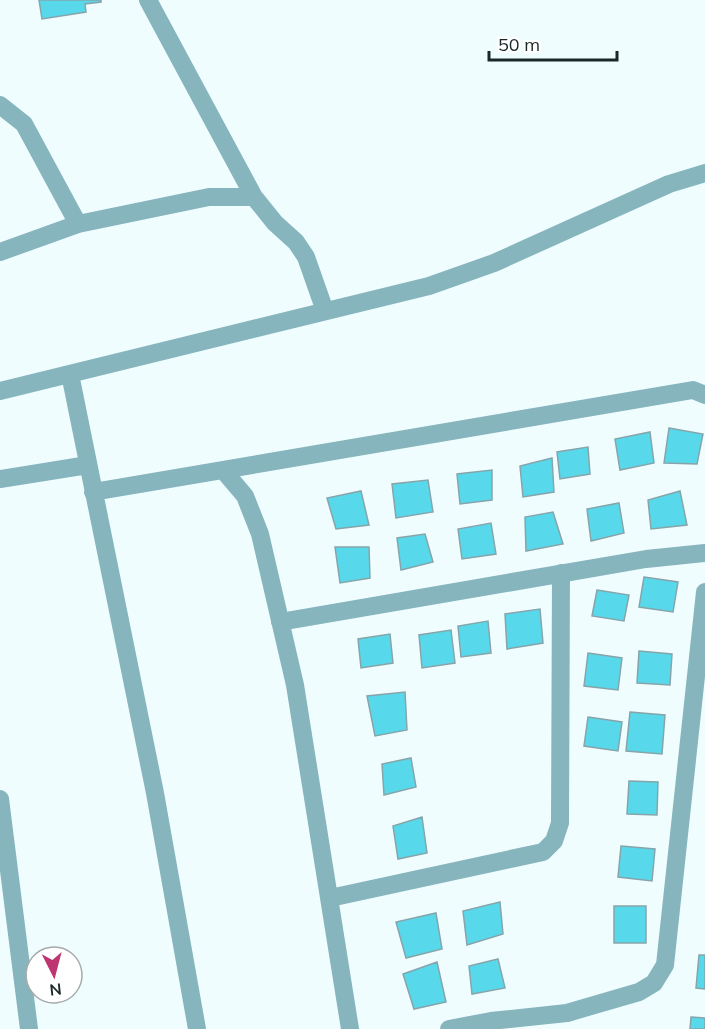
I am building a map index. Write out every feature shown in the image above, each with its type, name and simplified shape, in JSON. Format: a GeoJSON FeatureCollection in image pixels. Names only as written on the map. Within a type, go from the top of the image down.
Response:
{"type":"FeatureCollection","features":[{"type":"Feature","properties":{"kind":"street"},"geometry":{"type":"LineString","coordinates":[[148,0],[254,197],[275,223],[297,242],[306,257],[325,311]]}},
{"type":"Feature","properties":{"kind":"street"},"geometry":{"type":"LineString","coordinates":[[0,105],[24,124],[78,224]]}},
{"type":"Feature","properties":{"kind":"street"},"geometry":{"type":"LineString","coordinates":[[0,391],[429,286],[494,263],[669,184],[705,173]]}},
{"type":"Feature","properties":{"kind":"street"},"geometry":{"type":"LineString","coordinates":[[0,252],[78,224],[209,197],[254,197]]}},
{"type":"Feature","properties":{"kind":"street"},"geometry":{"type":"LineString","coordinates":[[69,374],[110,583],[155,793],[197,1029]]}},
{"type":"Feature","properties":{"kind":"street"},"geometry":{"type":"LineString","coordinates":[[93,492],[693,390],[705,395]]}},
{"type":"Feature","properties":{"kind":"street"},"geometry":{"type":"LineString","coordinates":[[0,479],[88,465]]}},
{"type":"Feature","properties":{"kind":"street"},"geometry":{"type":"LineString","coordinates":[[224,470],[245,496],[260,534],[295,685],[350,1029]]}},
{"type":"Feature","properties":{"kind":"street"},"geometry":{"type":"LineString","coordinates":[[280,622],[646,559],[705,553]]}},
{"type":"Feature","properties":{"kind":"street"},"geometry":{"type":"LineString","coordinates":[[330,898],[543,852],[554,841],[560,823],[561,573]]}},
{"type":"Feature","properties":{"kind":"street"},"geometry":{"type":"LineString","coordinates":[[449,1029],[490,1021],[567,1013],[639,992],[654,983],[660,974],[665,965],[705,592]]}},
{"type":"Feature","properties":{"kind":"street"},"geometry":{"type":"LineString","coordinates":[[0,799],[29,1029]]}},
{"type":"Feature","properties":{"kind":"building"},"geometry":{"type":"Polygon","coordinates":[[[39,0],[101,0],[101,2],[85,4],[86,12],[42,19],[39,0]]]}},
{"type":"Feature","properties":{"kind":"building"},"geometry":{"type":"Polygon","coordinates":[[[669,428],[703,434],[697,464],[664,463],[669,428]]]}},
{"type":"Feature","properties":{"kind":"building"},"geometry":{"type":"Polygon","coordinates":[[[650,432],[654,463],[620,470],[615,439],[650,432]]]}},
{"type":"Feature","properties":{"kind":"building"},"geometry":{"type":"Polygon","coordinates":[[[588,447],[590,474],[560,479],[557,452],[588,447]]]}},
{"type":"Feature","properties":{"kind":"building"},"geometry":{"type":"Polygon","coordinates":[[[552,458],[554,492],[523,497],[520,466],[552,458]]]}},
{"type":"Feature","properties":{"kind":"building"},"geometry":{"type":"Polygon","coordinates":[[[492,470],[492,500],[460,504],[457,474],[492,470]]]}},
{"type":"Feature","properties":{"kind":"building"},"geometry":{"type":"Polygon","coordinates":[[[428,480],[433,512],[396,518],[392,484],[428,480]]]}},
{"type":"Feature","properties":{"kind":"building"},"geometry":{"type":"Polygon","coordinates":[[[361,491],[369,525],[336,529],[327,498],[361,491]]]}},
{"type":"Feature","properties":{"kind":"building"},"geometry":{"type":"Polygon","coordinates":[[[680,491],[687,525],[651,529],[648,500],[680,491]]]}},
{"type":"Feature","properties":{"kind":"building"},"geometry":{"type":"Polygon","coordinates":[[[619,503],[624,533],[591,541],[587,509],[619,503]]]}},
{"type":"Feature","properties":{"kind":"building"},"geometry":{"type":"Polygon","coordinates":[[[553,512],[563,544],[526,551],[525,517],[553,512]]]}},
{"type":"Feature","properties":{"kind":"building"},"geometry":{"type":"Polygon","coordinates":[[[491,523],[496,554],[462,559],[458,529],[491,523]]]}},
{"type":"Feature","properties":{"kind":"building"},"geometry":{"type":"Polygon","coordinates":[[[425,534],[433,562],[401,570],[397,538],[425,534]]]}},
{"type":"Feature","properties":{"kind":"building"},"geometry":{"type":"Polygon","coordinates":[[[335,547],[369,547],[370,578],[340,583],[335,547]]]}},
{"type":"Feature","properties":{"kind":"building"},"geometry":{"type":"Polygon","coordinates":[[[644,577],[678,582],[673,612],[639,607],[644,577]]]}},
{"type":"Feature","properties":{"kind":"building"},"geometry":{"type":"Polygon","coordinates":[[[597,590],[629,595],[624,621],[592,616],[597,590]]]}},
{"type":"Feature","properties":{"kind":"building"},"geometry":{"type":"Polygon","coordinates":[[[540,609],[543,643],[507,649],[505,614],[540,609]]]}},
{"type":"Feature","properties":{"kind":"building"},"geometry":{"type":"Polygon","coordinates":[[[488,621],[491,653],[461,657],[458,626],[488,621]]]}},
{"type":"Feature","properties":{"kind":"building"},"geometry":{"type":"Polygon","coordinates":[[[451,630],[455,663],[422,668],[419,635],[451,630]]]}},
{"type":"Feature","properties":{"kind":"building"},"geometry":{"type":"Polygon","coordinates":[[[390,634],[393,663],[361,668],[358,639],[390,634]]]}},
{"type":"Feature","properties":{"kind":"building"},"geometry":{"type":"Polygon","coordinates":[[[639,651],[672,654],[670,685],[637,683],[639,651]]]}},
{"type":"Feature","properties":{"kind":"building"},"geometry":{"type":"Polygon","coordinates":[[[588,653],[622,658],[618,690],[584,686],[588,653]]]}},
{"type":"Feature","properties":{"kind":"building"},"geometry":{"type":"Polygon","coordinates":[[[405,692],[407,730],[375,736],[367,696],[405,692]]]}},
{"type":"Feature","properties":{"kind":"building"},"geometry":{"type":"Polygon","coordinates":[[[630,712],[665,715],[662,754],[626,751],[630,712]]]}},
{"type":"Feature","properties":{"kind":"building"},"geometry":{"type":"Polygon","coordinates":[[[588,717],[622,722],[618,751],[584,746],[588,717]]]}},
{"type":"Feature","properties":{"kind":"building"},"geometry":{"type":"Polygon","coordinates":[[[411,758],[416,787],[384,795],[382,764],[411,758]]]}},
{"type":"Feature","properties":{"kind":"building"},"geometry":{"type":"Polygon","coordinates":[[[629,781],[658,782],[657,815],[627,814],[629,781]]]}},
{"type":"Feature","properties":{"kind":"building"},"geometry":{"type":"Polygon","coordinates":[[[422,817],[427,853],[398,859],[393,826],[422,817]]]}},
{"type":"Feature","properties":{"kind":"building"},"geometry":{"type":"Polygon","coordinates":[[[621,846],[655,849],[652,881],[618,877],[621,846]]]}},
{"type":"Feature","properties":{"kind":"building"},"geometry":{"type":"Polygon","coordinates":[[[500,902],[503,934],[467,945],[463,911],[500,902]]]}},
{"type":"Feature","properties":{"kind":"building"},"geometry":{"type":"Polygon","coordinates":[[[614,906],[646,906],[646,943],[614,943],[614,906]]]}},
{"type":"Feature","properties":{"kind":"building"},"geometry":{"type":"Polygon","coordinates":[[[436,913],[442,949],[406,958],[396,922],[436,913]]]}},
{"type":"Feature","properties":{"kind":"building"},"geometry":{"type":"Polygon","coordinates":[[[699,955],[705,955],[705,989],[696,988],[699,955]]]}},
{"type":"Feature","properties":{"kind":"building"},"geometry":{"type":"Polygon","coordinates":[[[498,959],[505,988],[472,994],[469,966],[498,959]]]}},
{"type":"Feature","properties":{"kind":"building"},"geometry":{"type":"Polygon","coordinates":[[[437,962],[446,1002],[414,1009],[403,974],[437,962]]]}},
{"type":"Feature","properties":{"kind":"building"},"geometry":{"type":"Polygon","coordinates":[[[691,1017],[705,1018],[705,1029],[690,1029],[691,1017]]]}}]}
